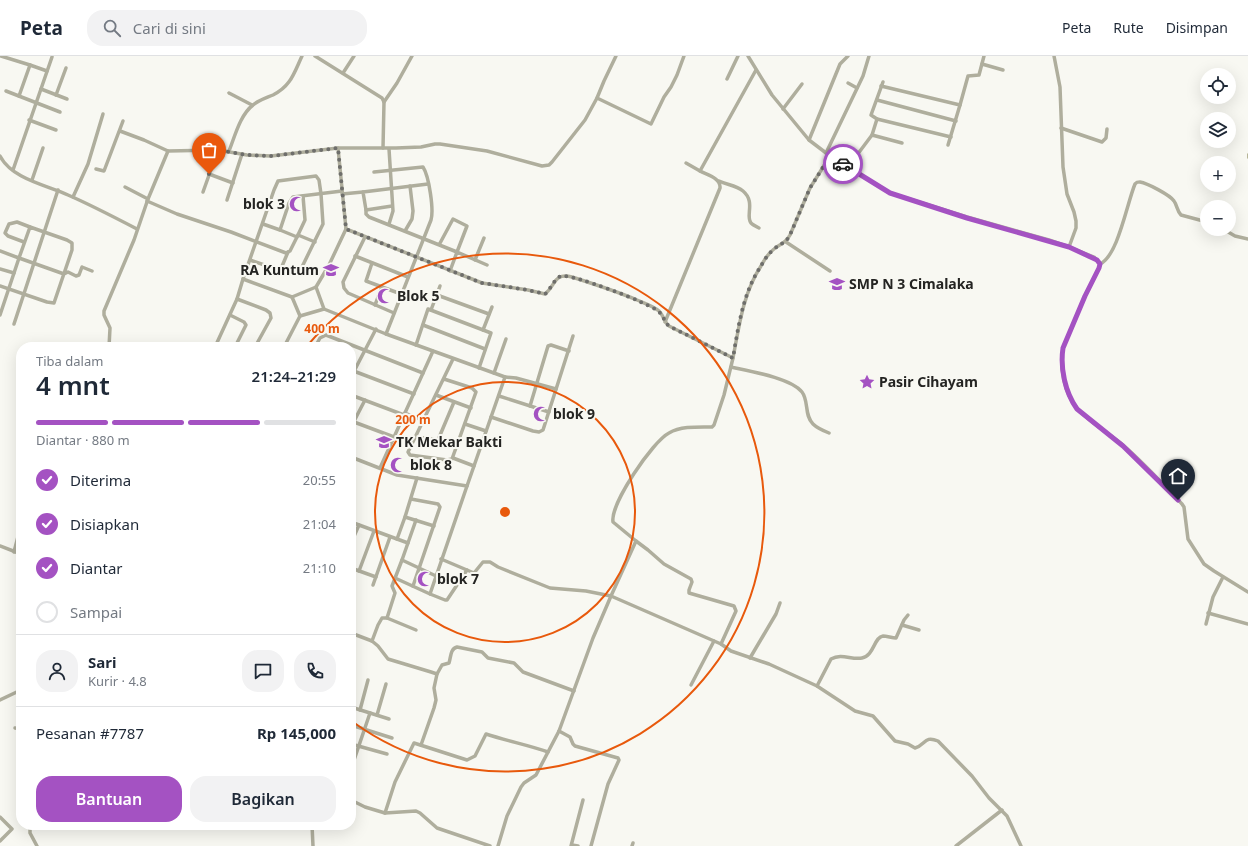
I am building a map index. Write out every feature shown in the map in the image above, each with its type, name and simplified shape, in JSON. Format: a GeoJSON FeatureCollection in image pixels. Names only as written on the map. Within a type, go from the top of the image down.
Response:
{"type":"FeatureCollection","features":[{"type":"Feature","properties":{"kind":"street"},"geometry":{"type":"LineString","coordinates":[[1,56],[47,71]]}},
{"type":"Feature","properties":{"kind":"street"},"geometry":{"type":"LineString","coordinates":[[229,152],[243,119],[252,105],[263,98],[280,91],[290,82],[302,56]]}},
{"type":"Feature","properties":{"kind":"street"},"geometry":{"type":"LineString","coordinates":[[316,56],[379,96],[384,102]]}},
{"type":"Feature","properties":{"kind":"street"},"geometry":{"type":"LineString","coordinates":[[343,73],[354,56]]}},
{"type":"Feature","properties":{"kind":"street"},"geometry":{"type":"LineString","coordinates":[[383,148],[384,102],[412,56]]}},
{"type":"Feature","properties":{"kind":"street"},"geometry":{"type":"LineString","coordinates":[[120,131],[168,151],[218,150],[242,154],[277,156],[338,148],[421,147],[440,144],[487,151],[537,166],[549,165],[584,120],[597,98],[616,56]]}},
{"type":"Feature","properties":{"kind":"street"},"geometry":{"type":"LineString","coordinates":[[597,98],[651,124],[664,96],[678,75],[684,56]]}},
{"type":"Feature","properties":{"kind":"street"},"geometry":{"type":"LineString","coordinates":[[727,79],[738,56]]}},
{"type":"Feature","properties":{"kind":"street"},"geometry":{"type":"LineString","coordinates":[[748,56],[772,95],[809,140],[828,154],[890,193],[967,218],[1069,247],[1094,257],[1100,264]]}},
{"type":"Feature","properties":{"kind":"street"},"geometry":{"type":"LineString","coordinates":[[809,140],[840,64],[848,56]]}},
{"type":"Feature","properties":{"kind":"street"},"geometry":{"type":"LineString","coordinates":[[721,644],[736,611],[734,606],[689,593],[692,582],[691,579],[664,564],[613,522],[612,515],[623,492],[638,468],[662,438],[668,433],[682,429],[712,427],[714,425],[731,367],[740,316],[752,285],[760,267],[773,250],[786,242],[790,235],[810,188],[828,154],[863,76],[869,56]]}},
{"type":"Feature","properties":{"kind":"street"},"geometry":{"type":"LineString","coordinates":[[948,145],[968,76],[979,75],[984,56]]}},
{"type":"Feature","properties":{"kind":"street"},"geometry":{"type":"LineString","coordinates":[[1054,56],[1060,87],[1062,167],[1065,185],[1076,221],[1076,228],[1069,247]]}},
{"type":"Feature","properties":{"kind":"street"},"geometry":{"type":"LineString","coordinates":[[13,170],[52,57]]}},
{"type":"Feature","properties":{"kind":"street"},"geometry":{"type":"LineString","coordinates":[[982,64],[1003,70]]}},
{"type":"Feature","properties":{"kind":"street"},"geometry":{"type":"LineString","coordinates":[[19,96],[30,65]]}},
{"type":"Feature","properties":{"kind":"street"},"geometry":{"type":"LineString","coordinates":[[56,95],[66,68]]}},
{"type":"Feature","properties":{"kind":"street"},"geometry":{"type":"LineString","coordinates":[[700,171],[756,70]]}},
{"type":"Feature","properties":{"kind":"street"},"geometry":{"type":"LineString","coordinates":[[883,82],[871,115],[877,119],[951,137]]}},
{"type":"Feature","properties":{"kind":"street"},"geometry":{"type":"LineString","coordinates":[[848,83],[857,88]]}},
{"type":"Feature","properties":{"kind":"street"},"geometry":{"type":"LineString","coordinates":[[784,109],[802,84]]}},
{"type":"Feature","properties":{"kind":"street"},"geometry":{"type":"LineString","coordinates":[[882,86],[960,105]]}},
{"type":"Feature","properties":{"kind":"street"},"geometry":{"type":"LineString","coordinates":[[41,89],[67,99]]}},
{"type":"Feature","properties":{"kind":"street"},"geometry":{"type":"LineString","coordinates":[[6,91],[60,112]]}},
{"type":"Feature","properties":{"kind":"street"},"geometry":{"type":"LineString","coordinates":[[229,93],[252,105]]}},
{"type":"Feature","properties":{"kind":"street"},"geometry":{"type":"LineString","coordinates":[[877,100],[956,121]]}},
{"type":"Feature","properties":{"kind":"street"},"geometry":{"type":"LineString","coordinates":[[73,197],[88,164],[103,114]]}},
{"type":"Feature","properties":{"kind":"street"},"geometry":{"type":"LineString","coordinates":[[848,167],[872,135],[877,119]]}},
{"type":"Feature","properties":{"kind":"street"},"geometry":{"type":"LineString","coordinates":[[29,120],[56,130]]}},
{"type":"Feature","properties":{"kind":"street"},"geometry":{"type":"LineString","coordinates":[[96,169],[104,170],[123,121]]}},
{"type":"Feature","properties":{"kind":"street"},"geometry":{"type":"LineString","coordinates":[[1061,128],[1102,142],[1106,138],[1107,129]]}},
{"type":"Feature","properties":{"kind":"street"},"geometry":{"type":"LineString","coordinates":[[872,135],[902,143]]}},
{"type":"Feature","properties":{"kind":"street"},"geometry":{"type":"LineString","coordinates":[[32,180],[43,148]]}},
{"type":"Feature","properties":{"kind":"street"},"geometry":{"type":"LineString","coordinates":[[243,279],[292,297],[316,287],[346,229],[338,148]]}},
{"type":"Feature","properties":{"kind":"street"},"geometry":{"type":"LineString","coordinates":[[389,148],[389,170],[392,188],[393,215],[389,224]]}},
{"type":"Feature","properties":{"kind":"street"},"geometry":{"type":"LineString","coordinates":[[203,192],[218,150]]}},
{"type":"Feature","properties":{"kind":"street"},"geometry":{"type":"LineString","coordinates":[[109,342],[110,328],[104,315],[104,311],[134,240],[147,200],[168,151]]}},
{"type":"Feature","properties":{"kind":"street"},"geometry":{"type":"LineString","coordinates":[[227,200],[242,154]]}},
{"type":"Feature","properties":{"kind":"street"},"geometry":{"type":"LineString","coordinates":[[0,156],[1,162],[23,177],[58,190],[137,229]]}},
{"type":"Feature","properties":{"kind":"street"},"geometry":{"type":"LineString","coordinates":[[686,163],[718,180],[742,190],[747,195],[750,206],[751,223],[759,228]]}},
{"type":"Feature","properties":{"kind":"street"},"geometry":{"type":"LineString","coordinates":[[374,172],[423,167],[428,184],[432,216],[386,334]]}},
{"type":"Feature","properties":{"kind":"street"},"geometry":{"type":"LineString","coordinates":[[209,174],[233,184]]}},
{"type":"Feature","properties":{"kind":"street"},"geometry":{"type":"LineString","coordinates":[[217,342],[237,299],[243,279],[262,224],[278,181],[316,176],[319,180],[324,224],[301,269],[290,274],[250,260]]}},
{"type":"Feature","properties":{"kind":"street"},"geometry":{"type":"LineString","coordinates":[[665,322],[719,190],[720,184],[718,180]]}},
{"type":"Feature","properties":{"kind":"street"},"geometry":{"type":"LineString","coordinates":[[1200,220],[1181,215],[1178,212],[1174,200],[1170,197],[1142,182],[1137,182],[1135,184],[1129,198],[1115,245],[1108,258],[1100,264],[1063,348],[1062,354],[1064,376],[1070,397],[1077,409],[1123,446],[1182,504],[1184,507],[1188,539],[1204,564],[1248,592]]}},
{"type":"Feature","properties":{"kind":"street"},"geometry":{"type":"LineString","coordinates":[[280,230],[293,197],[363,192],[428,184]]}},
{"type":"Feature","properties":{"kind":"street"},"geometry":{"type":"LineString","coordinates":[[405,231],[413,215],[410,186]]}},
{"type":"Feature","properties":{"kind":"street"},"geometry":{"type":"LineString","coordinates":[[125,187],[147,200],[177,214],[283,253],[288,252]]}},
{"type":"Feature","properties":{"kind":"street"},"geometry":{"type":"LineString","coordinates":[[14,324],[58,190]]}},
{"type":"Feature","properties":{"kind":"street"},"geometry":{"type":"LineString","coordinates":[[363,192],[366,214],[369,217],[487,265]]}},
{"type":"Feature","properties":{"kind":"street"},"geometry":{"type":"LineString","coordinates":[[280,271],[305,220],[303,196]]}},
{"type":"Feature","properties":{"kind":"street"},"geometry":{"type":"LineString","coordinates":[[366,210],[392,206]]}},
{"type":"Feature","properties":{"kind":"street"},"geometry":{"type":"LineString","coordinates":[[439,245],[452,220],[454,219],[467,227],[450,271]]}},
{"type":"Feature","properties":{"kind":"street"},"geometry":{"type":"LineString","coordinates":[[0,286],[54,303],[72,250],[72,243],[17,222],[9,224],[5,233],[8,236],[24,242]]}},
{"type":"Feature","properties":{"kind":"street"},"geometry":{"type":"LineString","coordinates":[[262,224],[315,242]]}},
{"type":"Feature","properties":{"kind":"street"},"geometry":{"type":"LineString","coordinates":[[0,315],[30,227]]}},
{"type":"Feature","properties":{"kind":"street"},"geometry":{"type":"LineString","coordinates":[[346,229],[415,258],[482,283],[545,294],[549,291],[558,278],[566,275],[624,294],[650,306],[659,312],[669,326],[733,358]]}},
{"type":"Feature","properties":{"kind":"street"},"geometry":{"type":"LineString","coordinates":[[1235,236],[1248,239]]}},
{"type":"Feature","properties":{"kind":"street"},"geometry":{"type":"LineString","coordinates":[[365,237],[343,282],[344,288],[348,293],[394,313]]}},
{"type":"Feature","properties":{"kind":"street"},"geometry":{"type":"LineString","coordinates":[[475,260],[484,238]]}},
{"type":"Feature","properties":{"kind":"street"},"geometry":{"type":"LineString","coordinates":[[786,242],[830,271]]}},
{"type":"Feature","properties":{"kind":"street"},"geometry":{"type":"LineString","coordinates":[[0,251],[64,274],[68,272],[78,276],[82,267],[92,271]]}},
{"type":"Feature","properties":{"kind":"street"},"geometry":{"type":"LineString","coordinates":[[356,256],[408,277]]}},
{"type":"Feature","properties":{"kind":"street"},"geometry":{"type":"LineString","coordinates":[[372,263],[366,281],[401,294]]}},
{"type":"Feature","properties":{"kind":"street"},"geometry":{"type":"LineString","coordinates":[[0,269],[14,274]]}},
{"type":"Feature","properties":{"kind":"street"},"geometry":{"type":"LineString","coordinates":[[416,345],[428,309],[431,310],[440,286]]}},
{"type":"Feature","properties":{"kind":"street"},"geometry":{"type":"LineString","coordinates":[[316,287],[324,308]]}},
{"type":"Feature","properties":{"kind":"street"},"geometry":{"type":"LineString","coordinates":[[375,305],[382,287]]}},
{"type":"Feature","properties":{"kind":"street"},"geometry":{"type":"LineString","coordinates":[[437,295],[489,314]]}},
{"type":"Feature","properties":{"kind":"street"},"geometry":{"type":"LineString","coordinates":[[292,297],[300,316]]}},
{"type":"Feature","properties":{"kind":"street"},"geometry":{"type":"LineString","coordinates":[[237,299],[270,313],[271,318],[258,342]]}},
{"type":"Feature","properties":{"kind":"street"},"geometry":{"type":"LineString","coordinates":[[483,330],[492,307]]}},
{"type":"Feature","properties":{"kind":"street"},"geometry":{"type":"LineString","coordinates":[[287,342],[300,316],[324,308],[386,334],[478,368],[505,377],[516,378],[556,389]]}},
{"type":"Feature","properties":{"kind":"street"},"geometry":{"type":"LineString","coordinates":[[431,310],[491,333],[478,368]]}},
{"type":"Feature","properties":{"kind":"street"},"geometry":{"type":"LineString","coordinates":[[230,315],[244,322],[246,325],[238,342]]}},
{"type":"Feature","properties":{"kind":"street"},"geometry":{"type":"LineString","coordinates":[[423,325],[485,348]]}},
{"type":"Feature","properties":{"kind":"street"},"geometry":{"type":"LineString","coordinates":[[356,365],[376,329]]}},
{"type":"Feature","properties":{"kind":"street"},"geometry":{"type":"LineString","coordinates":[[318,342],[320,338],[326,335],[344,342]]}},
{"type":"Feature","properties":{"kind":"street"},"geometry":{"type":"LineString","coordinates":[[491,417],[533,431],[541,432],[544,429],[573,336]]}},
{"type":"Feature","properties":{"kind":"street"},"geometry":{"type":"LineString","coordinates":[[494,373],[506,339]]}},
{"type":"Feature","properties":{"kind":"street"},"geometry":{"type":"LineString","coordinates":[[530,406],[548,346],[551,345],[569,351]]}},
{"type":"Feature","properties":{"kind":"street"},"geometry":{"type":"LineString","coordinates":[[356,347],[423,373]]}},
{"type":"Feature","properties":{"kind":"street"},"geometry":{"type":"LineString","coordinates":[[380,468],[433,351]]}},
{"type":"Feature","properties":{"kind":"street"},"geometry":{"type":"LineString","coordinates":[[453,359],[408,452],[410,455],[447,460],[453,458],[474,466]]}},
{"type":"Feature","properties":{"kind":"street"},"geometry":{"type":"LineString","coordinates":[[731,367],[782,380],[797,387],[805,396],[809,417],[812,423],[829,434]]}},
{"type":"Feature","properties":{"kind":"street"},"geometry":{"type":"LineString","coordinates":[[356,371],[414,394]]}},
{"type":"Feature","properties":{"kind":"street"},"geometry":{"type":"LineString","coordinates":[[430,594],[505,377]]}},
{"type":"Feature","properties":{"kind":"street"},"geometry":{"type":"LineString","coordinates":[[444,378],[475,390],[476,392],[453,458]]}},
{"type":"Feature","properties":{"kind":"street"},"geometry":{"type":"LineString","coordinates":[[436,395],[471,408]]}},
{"type":"Feature","properties":{"kind":"street"},"geometry":{"type":"LineString","coordinates":[[499,396],[549,412]]}},
{"type":"Feature","properties":{"kind":"street"},"geometry":{"type":"LineString","coordinates":[[356,397],[424,421]]}},
{"type":"Feature","properties":{"kind":"street"},"geometry":{"type":"LineString","coordinates":[[356,418],[366,400]]}},
{"type":"Feature","properties":{"kind":"street"},"geometry":{"type":"LineString","coordinates":[[438,440],[454,402]]}},
{"type":"Feature","properties":{"kind":"street"},"geometry":{"type":"LineString","coordinates":[[356,423],[394,437]]}},
{"type":"Feature","properties":{"kind":"street"},"geometry":{"type":"LineString","coordinates":[[465,424],[486,432]]}},
{"type":"Feature","properties":{"kind":"street"},"geometry":{"type":"LineString","coordinates":[[416,437],[459,443]]}},
{"type":"Feature","properties":{"kind":"street"},"geometry":{"type":"LineString","coordinates":[[356,459],[397,475],[467,486]]}},
{"type":"Feature","properties":{"kind":"street"},"geometry":{"type":"LineString","coordinates":[[397,539],[417,478]]}},
{"type":"Feature","properties":{"kind":"street"},"geometry":{"type":"LineString","coordinates":[[411,499],[440,505],[414,586]]}},
{"type":"Feature","properties":{"kind":"street"},"geometry":{"type":"LineString","coordinates":[[405,517],[434,526]]}},
{"type":"Feature","properties":{"kind":"street"},"geometry":{"type":"LineString","coordinates":[[387,618],[395,595],[392,586],[416,520]]}},
{"type":"Feature","properties":{"kind":"street"},"geometry":{"type":"LineString","coordinates":[[356,530],[358,525],[408,544]]}},
{"type":"Feature","properties":{"kind":"street"},"geometry":{"type":"LineString","coordinates":[[359,571],[374,531]]}},
{"type":"Feature","properties":{"kind":"street"},"geometry":{"type":"LineString","coordinates":[[373,585],[390,537]]}},
{"type":"Feature","properties":{"kind":"street"},"geometry":{"type":"LineString","coordinates":[[498,846],[507,816],[519,792],[524,783],[536,775],[558,731],[611,596],[636,541]]}},
{"type":"Feature","properties":{"kind":"street"},"geometry":{"type":"LineString","coordinates":[[0,546],[14,552],[16,544]]}},
{"type":"Feature","properties":{"kind":"street"},"geometry":{"type":"LineString","coordinates":[[441,559],[474,573],[483,562],[486,561],[550,588],[586,591],[611,596],[721,644],[731,651],[790,672],[817,686],[855,711],[873,716],[895,741],[908,744],[915,748],[920,746],[928,739],[938,741],[972,776],[989,798],[1007,816],[1021,846]]}},
{"type":"Feature","properties":{"kind":"street"},"geometry":{"type":"LineString","coordinates":[[402,560],[436,576]]}},
{"type":"Feature","properties":{"kind":"street"},"geometry":{"type":"LineString","coordinates":[[356,570],[376,577]]}},
{"type":"Feature","properties":{"kind":"street"},"geometry":{"type":"LineString","coordinates":[[395,578],[447,600],[467,570]]}},
{"type":"Feature","properties":{"kind":"street"},"geometry":{"type":"LineString","coordinates":[[1206,624],[1213,597],[1223,577]]}},
{"type":"Feature","properties":{"kind":"street"},"geometry":{"type":"LineString","coordinates":[[750,658],[776,614],[780,603]]}},
{"type":"Feature","properties":{"kind":"street"},"geometry":{"type":"LineString","coordinates":[[1208,614],[1248,624]]}},
{"type":"Feature","properties":{"kind":"street"},"geometry":{"type":"LineString","coordinates":[[817,686],[831,659],[842,656],[864,658],[871,653],[880,637],[884,636],[896,638],[906,617],[908,616]]}},
{"type":"Feature","properties":{"kind":"street"},"geometry":{"type":"LineString","coordinates":[[372,641],[381,619],[387,618],[416,630]]}},
{"type":"Feature","properties":{"kind":"street"},"geometry":{"type":"LineString","coordinates":[[902,625],[919,630]]}},
{"type":"Feature","properties":{"kind":"street"},"geometry":{"type":"LineString","coordinates":[[356,635],[372,641],[388,659],[437,674]]}},
{"type":"Feature","properties":{"kind":"street"},"geometry":{"type":"LineString","coordinates":[[691,685],[714,642]]}},
{"type":"Feature","properties":{"kind":"street"},"geometry":{"type":"LineString","coordinates":[[422,745],[436,700],[434,688],[437,674],[442,665],[449,663],[454,647],[482,652],[488,658],[514,663],[524,672],[574,691]]}},
{"type":"Feature","properties":{"kind":"street"},"geometry":{"type":"LineString","coordinates":[[360,710],[368,680]]}},
{"type":"Feature","properties":{"kind":"street"},"geometry":{"type":"LineString","coordinates":[[377,715],[386,684]]}},
{"type":"Feature","properties":{"kind":"street"},"geometry":{"type":"LineString","coordinates":[[0,700],[16,692]]}},
{"type":"Feature","properties":{"kind":"street"},"geometry":{"type":"LineString","coordinates":[[356,709],[389,719]]}},
{"type":"Feature","properties":{"kind":"street"},"geometry":{"type":"LineString","coordinates":[[356,753],[370,713]]}},
{"type":"Feature","properties":{"kind":"street"},"geometry":{"type":"LineString","coordinates":[[356,727],[392,738]]}},
{"type":"Feature","properties":{"kind":"street"},"geometry":{"type":"LineString","coordinates":[[558,731],[570,736],[575,746],[618,758],[619,760],[608,784],[590,846]]}},
{"type":"Feature","properties":{"kind":"street"},"geometry":{"type":"LineString","coordinates":[[385,813],[395,782],[413,744],[416,743],[470,760],[475,756],[486,734],[548,752]]}},
{"type":"Feature","properties":{"kind":"street"},"geometry":{"type":"LineString","coordinates":[[356,745],[387,754]]}},
{"type":"Feature","properties":{"kind":"street"},"geometry":{"type":"LineString","coordinates":[[578,846],[572,845],[583,800]]}},
{"type":"Feature","properties":{"kind":"street"},"geometry":{"type":"LineString","coordinates":[[356,802],[385,813],[420,812],[437,828],[490,846]]}},
{"type":"Feature","properties":{"kind":"street"},"geometry":{"type":"LineString","coordinates":[[956,846],[1002,810]]}},
{"type":"Feature","properties":{"kind":"street"},"geometry":{"type":"LineString","coordinates":[[0,817],[12,829],[0,841]]}},
{"type":"Feature","properties":{"kind":"street"},"geometry":{"type":"LineString","coordinates":[[30,830],[30,833],[37,846]]}},
{"type":"Feature","properties":{"kind":"street"},"geometry":{"type":"LineString","coordinates":[[312,830],[313,846]]}},
{"type":"Feature","properties":{"kind":"way so far"},"geometry":{"type":"LineString","coordinates":[[209,174],[218,150],[247,155],[271,156],[338,148],[346,229],[415,258],[482,283],[545,294],[549,291],[558,278],[566,275],[624,294],[650,306],[659,312],[669,326],[733,358],[740,316],[760,267],[773,250],[786,242],[810,188],[830,156],[843,164]]}},
{"type":"Feature","properties":{"kind":"place","name":"blok 3"},"geometry":{"type":"Point","coordinates":[297,204]}},
{"type":"Feature","properties":{"kind":"place","name":"RA Kuntum"},"geometry":{"type":"Point","coordinates":[331,270]}},
{"type":"Feature","properties":{"kind":"place","name":"SMP N 3 Cimalaka"},"geometry":{"type":"Point","coordinates":[837,284]}},
{"type":"Feature","properties":{"kind":"place","name":"Blok 5"},"geometry":{"type":"Point","coordinates":[385,296]}},
{"type":"Feature","properties":{"kind":"place","name":"Pasir Cihayam"},"geometry":{"type":"Point","coordinates":[867,382]}},
{"type":"Feature","properties":{"kind":"place","name":"blok 9"},"geometry":{"type":"Point","coordinates":[541,414]}},
{"type":"Feature","properties":{"kind":"place","name":"TK Mekar Bakti"},"geometry":{"type":"Point","coordinates":[384,442]}},
{"type":"Feature","properties":{"kind":"place","name":"blok 8"},"geometry":{"type":"Point","coordinates":[398,465]}},
{"type":"Feature","properties":{"kind":"place","name":"blok 7"},"geometry":{"type":"Point","coordinates":[425,579]}},
{"type":"Feature","properties":{"kind":"route"},"geometry":{"type":"LineString","coordinates":[[843,164],[890,193],[967,218],[1049,240],[1094,257],[1097,260],[1100,264],[1099,268],[1085,296],[1063,348],[1062,354],[1064,376],[1068,392],[1077,409],[1123,446],[1178,500]]}}]}
